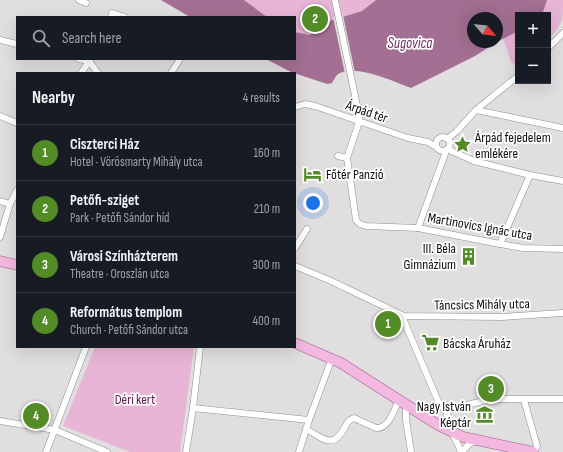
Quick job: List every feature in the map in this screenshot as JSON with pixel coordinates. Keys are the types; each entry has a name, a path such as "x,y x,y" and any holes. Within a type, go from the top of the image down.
{"main road":[{"path":"0,261 16,265"},
{"path":"296,343 332,358 452,433 533,452"}],"street":[{"path":"79,0 86,3"},
{"path":"335,0 359,116 359,122 347,158 338,156"},
{"path":"111,16 112,13 122,16"},
{"path":"551,45 563,33"},
{"path":"0,40 16,44"},
{"path":"82,72 90,60 97,72"},
{"path":"172,72 179,60"},
{"path":"515,78 441,141 440,150 446,150 474,160 530,175 563,181"},
{"name":"Árpád tér","path":"296,106 305,104 315,106 408,138 428,142 441,141"},
{"path":"476,110 563,128"},
{"path":"0,116 16,123"},
{"path":"418,228 446,150 450,144 441,141"},
{"name":"Martinovics Ignác utca","path":"347,158 356,220 360,224 366,226 418,228 523,248 563,249"},
{"path":"500,244 530,175"},
{"path":"0,236 10,204 16,192"},
{"path":"0,201 10,204"},
{"path":"296,246 306,229"},
{"path":"296,266 346,288 402,316 438,400 447,411 447,417 452,433 462,452 469,444 477,440"},
{"name":"Táncsics Mihály utca","path":"402,316 465,318 563,313"},
{"path":"46,452 86,348"},
{"path":"186,452 200,348"},
{"path":"299,452 332,358"},
{"path":"447,411 492,399 563,399"},
{"path":"422,414 435,410 438,406 438,400"},
{"path":"524,400 537,446 533,452"},
{"path":"306,429 330,441 340,437 348,421 354,418 376,428 380,428 386,424 402,402"},
{"path":"402,402 411,452"},
{"path":"193,408 309,420"},
{"path":"0,421 55,430 107,452"}],"green space":[{"path":"244,0 376,0 362,11 326,22 320,30 309,35 296,32 296,16 266,16"},
{"path":"547,0 563,0 561,22 557,30 551,37 551,12 543,12"},
{"path":"515,32 515,64 511,62 503,38"},
{"name":"Déri kert","path":"95,348 194,348 180,452 130,452 63,426"}],"water":[{"path":"161,0 244,0 266,16 188,16"},
{"name":"Sugovica","path":"376,0 547,0 543,12 515,12 515,33 503,39 503,12 467,12 467,48 488,48 475,56 411,88 374,74 353,71 344,72 337,75 332,83 328,84 296,74 296,72 291,72 268,60 296,60 296,32 309,35 320,30 326,22 362,11"}],"pier":[{"path":"343,15 355,73 345,74 333,17"}],"place":[{"name":"Petőfi-sziget","path":"315,19"},
{"name":"Árpád fejedelem emlékére","path":"462,145"},
{"name":"Főtér Panzió","path":"313,174"},
{"name":"III. Béla Gimnázium","path":"469,256"},
{"name":"Ciszterci Ház","path":"388,324"},
{"name":"Bácska Áruház","path":"430,343"},
{"name":"Városi Színházterem","path":"491,389"},
{"name":"Nagy István Képtár","path":"484,414"},
{"name":"Református templom","path":"36,416"}]}
